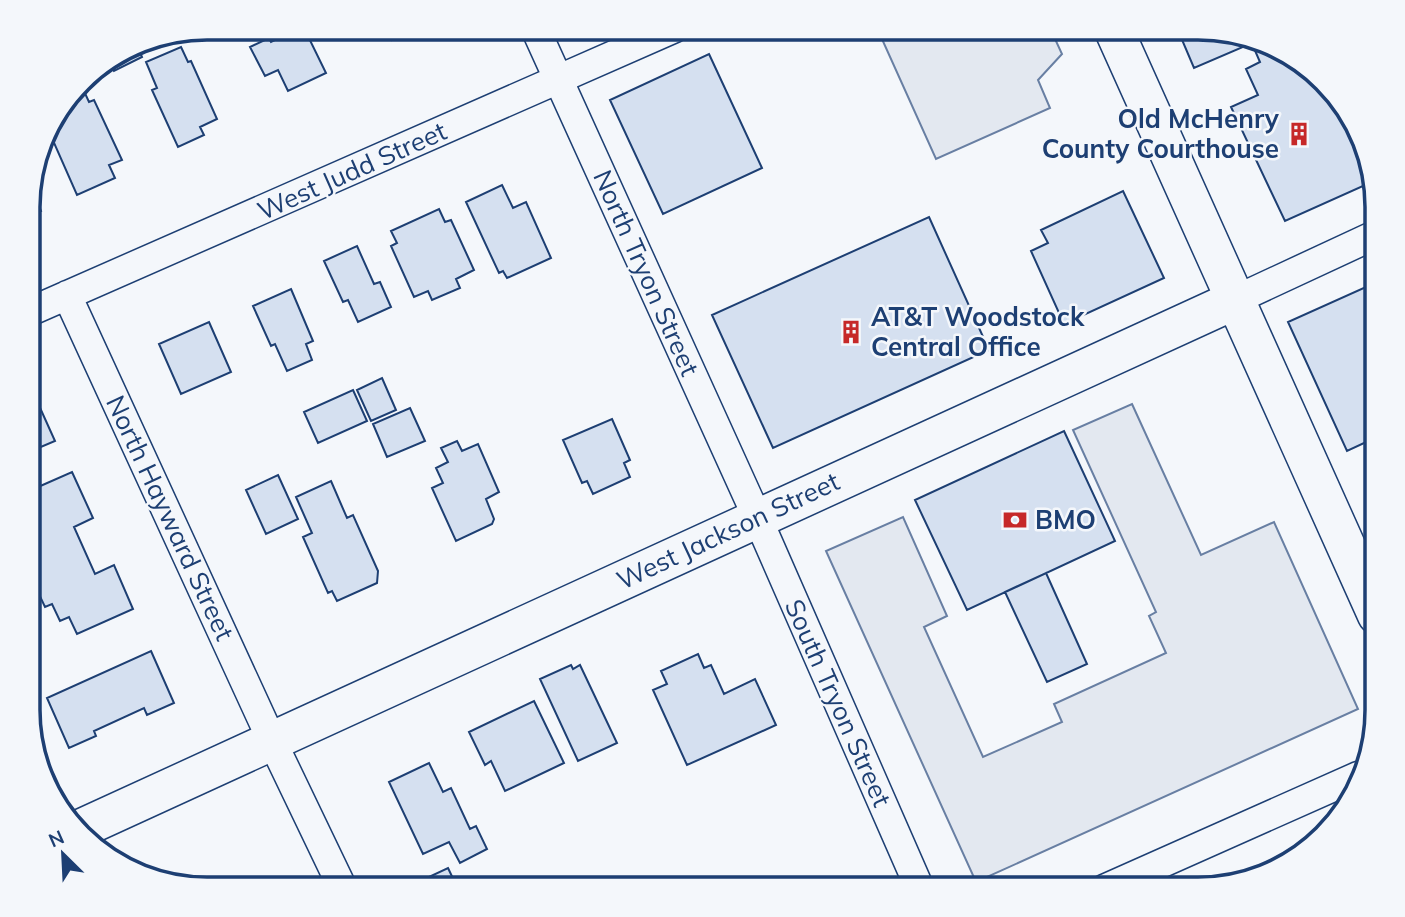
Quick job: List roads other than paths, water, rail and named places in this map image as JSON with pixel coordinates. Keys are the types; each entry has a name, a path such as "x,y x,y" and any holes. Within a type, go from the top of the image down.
{"street":[{"name":"North Tryon Street","path":"540,40 757,517"},
{"name":"West Judd Street","path":"40,307 649,40"},
{"path":"1118,40 1364,586"},
{"name":"West Jackson Street","path":"98,821 1364,240"},
{"name":"North Hayward Street","path":"67,295 337,877"},
{"name":"South Tryon Street","path":"757,517 914,876"},
{"path":"1133,876 1348,780"}],"place":[{"name":"Old McHenry County Courthouse","path":"1299,134"},
{"name":"AT&T Woodstock Central Office","path":"851,332"},
{"name":"BMO","path":"1015,520"}]}
